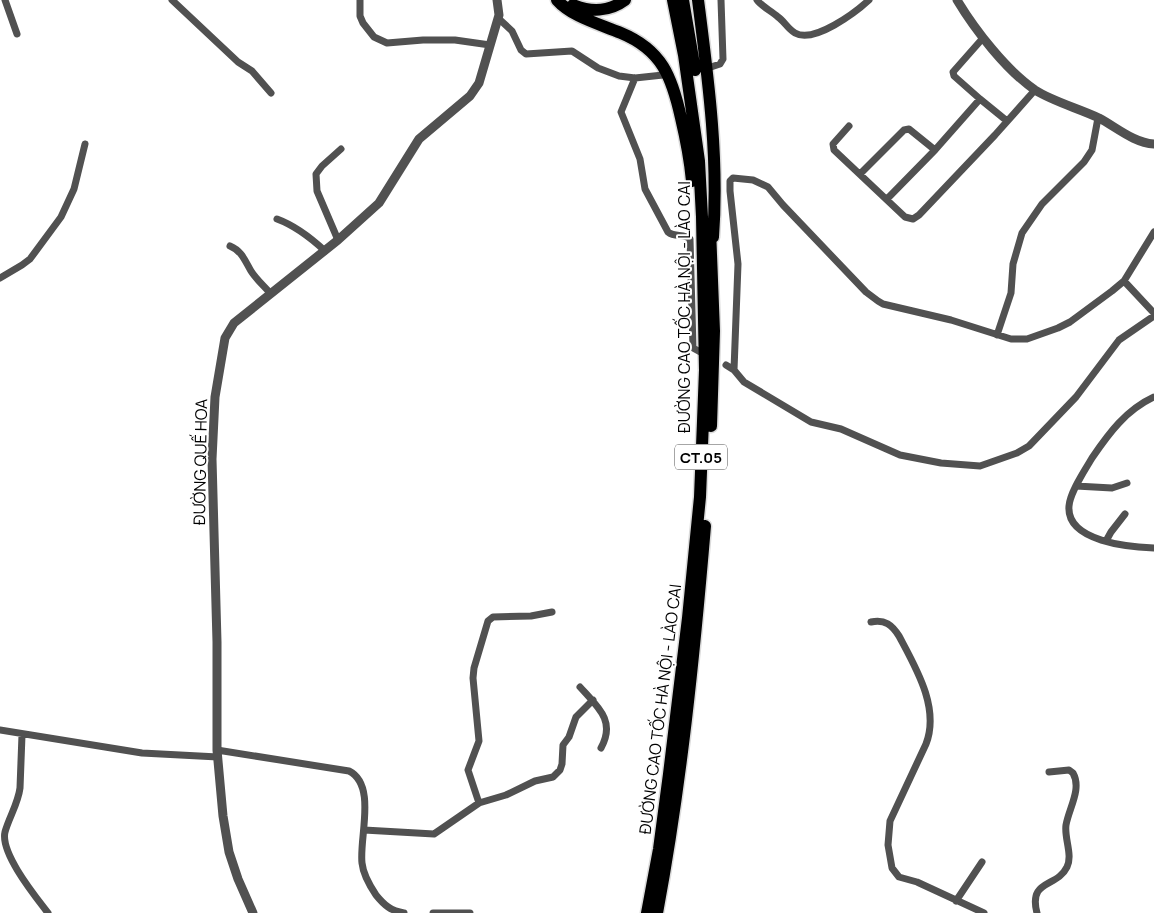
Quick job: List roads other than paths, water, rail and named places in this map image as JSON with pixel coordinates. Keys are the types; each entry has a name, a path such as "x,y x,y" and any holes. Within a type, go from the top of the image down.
{"highway":[{"path":"557,0 572,12 636,40 655,55 668,73 678,100 690,166 696,260 704,315"},
{"path":"565,0 574,6 599,10 610,8 625,0"},
{"name":"ĐƯỜNG CAO TỐC HÀ NỘI - LÀO CAI","path":"647,913 659,848 688,618 698,516 705,370 699,161 684,55 673,0"},
{"name":"ĐƯỜNG CAO TỐC HÀ NỘI - LÀO CAI","path":"657,913 680,767 697,620 708,497 714,340 707,159 683,0"},
{"path":"698,0 708,86 715,180 712,252"}],"street":[{"path":"5,0 17,34"},
{"path":"172,0 238,62 252,71 271,93"},
{"path":"360,0 360,16 363,23 374,37 387,43 455,40 490,45"},
{"name":"ĐƯỜNG QUẾ HOA","path":"253,913 238,879 229,852 223,816 217,753 217,642 212,459 215,397 225,338 234,323 325,251 379,203 418,139 470,96 479,83 498,18 499,7 497,0"},
{"path":"711,67 720,64 723,59 721,0"},
{"path":"758,0 793,32 802,35 819,32 839,23 869,0"},
{"path":"957,0 983,38 1008,66 1035,90 1098,118 1140,141 1154,144"},
{"path":"498,18 512,31 521,50 526,54 572,51 591,64 609,72 635,78 663,74"},
{"path":"983,38 953,72 954,76 1008,121"},
{"path":"635,78 621,112 640,159 645,189 668,232 675,236 685,236 690,239 693,348 704,354"},
{"path":"849,126 832,147 837,155 905,217 913,219 966,167 1035,90"},
{"path":"887,199 935,150 980,99"},
{"path":"997,335 1011,293 1013,264 1022,233 1042,204 1084,162 1092,150 1095,144 1098,118"},
{"path":"860,174 904,130 909,129 935,150"},
{"path":"0,278 27,262 57,223 74,189 85,144"},
{"path":"338,240 317,191 316,174 341,149"},
{"path":"734,370 738,264 729,184 736,177 758,181 768,187 782,205 878,301 951,320 1011,339 1022,340 1058,328 1092,307 1124,280 1154,232"},
{"path":"276,219 292,225 309,236 325,251"},
{"path":"230,246 245,259 252,272 270,293"},
{"path":"726,366 734,370 744,382 811,422 841,429 900,456 980,466 1017,453 1029,446 1076,397 1119,340 1154,314 1124,280"},
{"path":"1154,397 1132,411 1111,431 1087,466 1076,486 1069,506 1070,516 1078,528 1088,535 1122,546 1154,548"},
{"path":"1076,486 1112,488 1127,483"},
{"path":"1106,541 1125,514"},
{"path":"479,802 468,770 479,741 473,678 474,668 488,621 493,617 531,616 552,612"},
{"path":"871,622 885,622 895,629 926,693 931,720 930,735 890,821 888,846 892,868 900,877 917,882 984,913"},
{"path":"580,687 593,700 607,726 606,739 600,748"},
{"path":"364,830 434,834 479,802 506,795 535,782 550,778 557,774 562,764 563,745 570,737 576,717 593,700"},
{"path":"0,730 142,753 217,753 349,771 360,780 364,796 362,863 374,891 382,902 390,909 404,913"},
{"path":"22,735 20,788 5,833 5,846 22,879 48,913"},
{"path":"1037,913 1034,902 1036,893 1061,874 1068,864 1065,829 1076,783 1073,772 1069,770 1049,772"},
{"path":"956,901 982,862"},
{"path":"433,913 470,913"}]}
